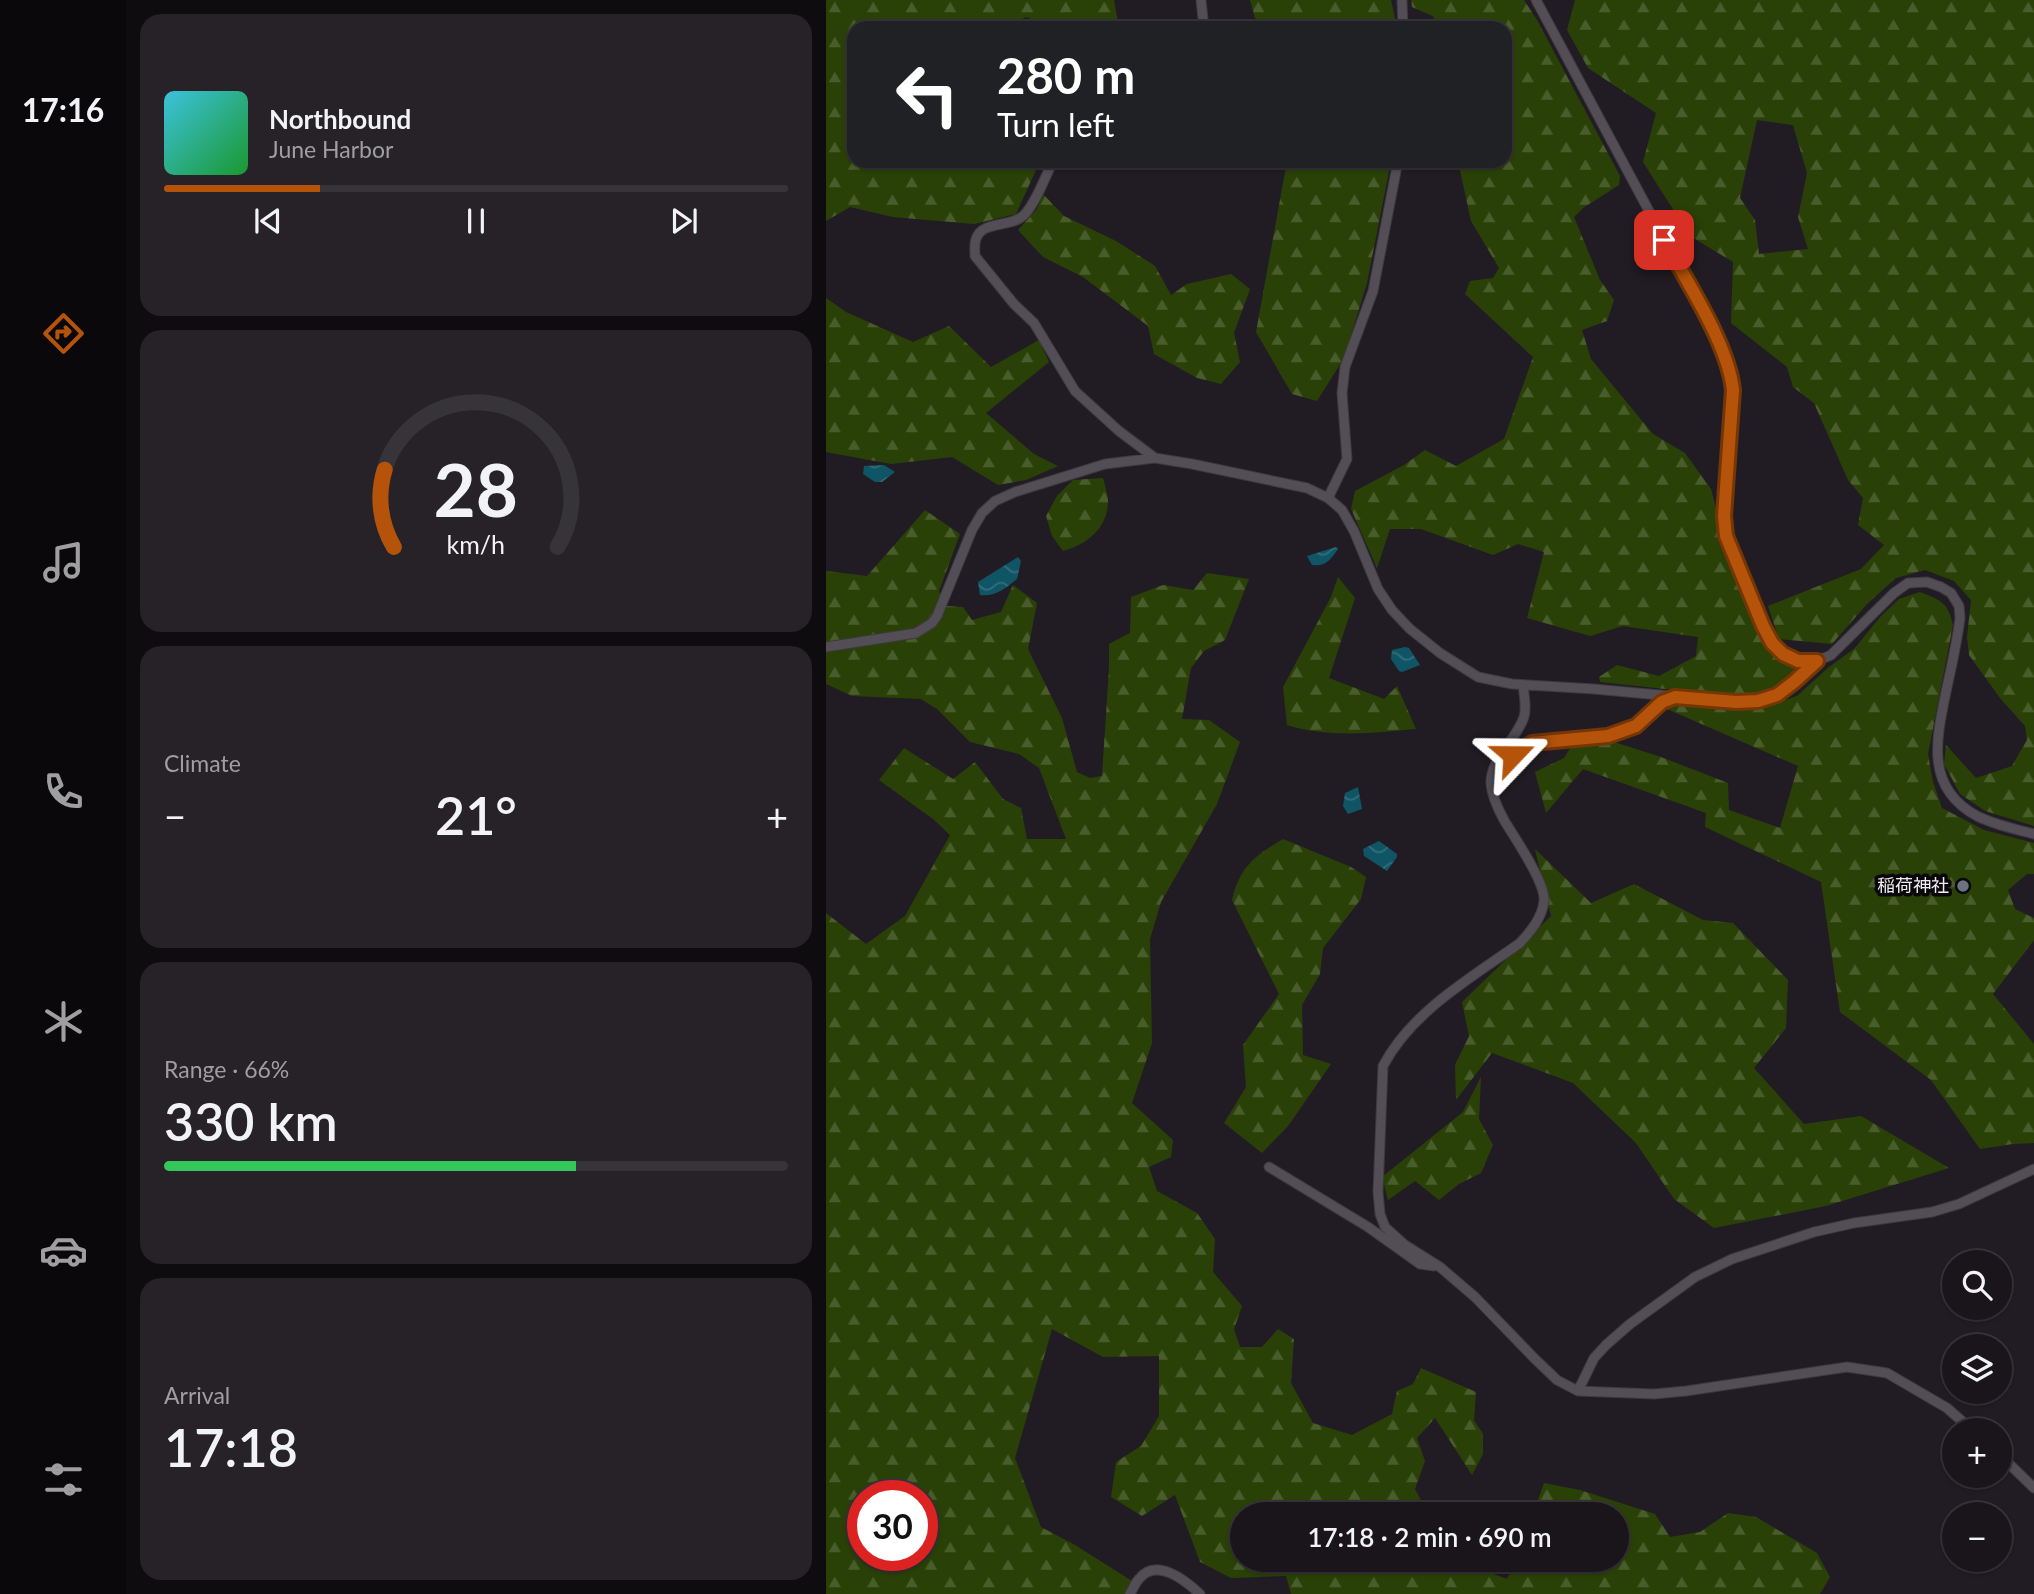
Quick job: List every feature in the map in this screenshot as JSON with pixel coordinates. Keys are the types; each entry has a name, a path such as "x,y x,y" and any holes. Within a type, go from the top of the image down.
{"street":[{"path":"1201,0 1204,21"},
{"path":"1402,0 1403,21"},
{"path":"1536,0 1717,338 1731,373 1733,390 1724,491 1726,536 1763,626 1772,643 1783,654 1798,661 1817,661"},
{"path":"1049,168 1025,215 1014,223 980,231 975,240 975,256 1014,304 1034,323 1075,391 1119,431 1155,458"},
{"path":"1328,498 1347,459 1342,393 1345,366 1373,291 1397,168"},
{"path":"826,647 916,633 932,623 972,530 982,513 995,501 1015,492 1105,464 1155,458 1307,488 1328,498 1342,510 1354,531 1378,589 1392,610 1410,629 1440,653 1478,677 1523,685 1736,702 1758,701 1777,695 1817,661 1832,655 1894,593 1909,583 1927,582 1941,587 1951,593 1959,606 1960,618 1938,732 1936,757 1939,772 1947,789 1960,804 1976,815 1993,823 2034,834"},
{"path":"1523,685 1524,716 1493,767 1491,783 1500,813 1539,881 1545,898 1541,913 1520,943 1429,1009 1391,1050 1383,1066 1378,1192 1380,1214 1385,1227 1405,1245 1440,1267 1475,1297 1558,1380 1577,1391 1654,1394 1847,1367 1887,1373 1948,1408 1959,1418"},
{"path":"1493,767 1532,743 1608,736 1636,726 1662,702 1675,697"},
{"path":"1269,1167 1368,1227 1420,1264 1440,1267"},
{"path":"1577,1391 1594,1358 1622,1331 1659,1301 1695,1277 1732,1259 1814,1232 1854,1223 1932,1212 1959,1204 2034,1169"},
{"path":"2012,1467 2034,1488"},
{"path":"1130,1594 1139,1578 1154,1569 1174,1574 1199,1594"}],"green space":[{"path":"826,0 1114,0 1118,21 1036,21 1026,17 1019,21 847,21 847,168 1037,168 1016,214 974,224 893,217 850,207 826,221"},
{"path":"1250,0 1391,0 1396,21 1260,21 1255,18"},
{"path":"1411,0 1524,0 1537,20 1620,176 1619,185 1583,208 1574,217 1600,280 1614,300 1607,321 1582,330 1591,359 1653,434 1685,453 1711,489 1716,508 1718,541 1761,640 1777,657 1795,670 1787,681 1765,692 1730,696 1600,682 1599,677 1617,665 1659,676 1696,656 1698,637 1623,626 1590,636 1527,618 1544,552 1518,544 1493,555 1421,529 1390,529 1377,568 1351,509 1355,491 1404,465 1425,450 1456,466 1504,439 1533,357 1465,294 1470,281 1493,278 1499,268 1471,221 1460,168 1512,168 1512,21 1435,21 1433,16 1412,7"},
{"path":"1575,0 2034,0 2034,826 1985,811 1960,794 1944,764 1946,745 1976,778 2012,766 2027,740 2025,726 2000,698 1969,655 1967,637 1971,600 1954,581 1925,570 1896,578 1867,604 1832,644 1779,639 1768,606 1861,569 1884,545 1858,525 1863,498 1848,480 1814,403 1793,387 1787,367 1731,323 1733,262 1690,236 1643,162 1656,113 1588,68 1567,30","holes":["1757,120 1793,125 1807,173 1798,217 1808,249 1759,254 1755,220 1740,198"]},
{"path":"1286,168 1390,168 1367,283 1344,358 1317,401 1292,394 1256,332"},
{"path":"1043,194 1064,216 1116,241 1155,266 1171,295 1187,284 1231,274 1250,289 1234,333 1240,362 1221,384 1197,378 1154,354 1148,326 1083,277 1043,257 1018,230 1037,209"},
{"path":"826,298 846,312 913,342 949,326 991,367 1039,340 1049,362 986,413 1034,454 1058,466 1026,480 998,485 952,457 891,464 826,452"},
{"path":"1103,478 1108,500 1100,527 1081,544 1063,551 1052,536 1046,516 1057,496 1073,480"},
{"path":"925,510 960,534 939,591 946,606 963,607 972,620 1001,612 1013,585 1037,603 1028,649 1062,718 1077,772 1090,778 1102,776 1109,644 1130,633 1131,597 1163,585 1193,590 1207,573 1249,579 1225,640 1204,651 1191,668 1182,719 1209,720 1240,742 1217,804 1161,902 1150,939 1152,1043 1132,1103 1173,1140 1171,1157 1149,1167 1157,1191 1197,1213 1215,1239 1213,1272 1242,1306 1234,1329 1240,1347 1262,1347 1278,1329 1294,1339 1291,1383 1313,1423 1352,1435 1392,1414 1397,1391 1413,1384 1421,1368 1476,1392 1474,1420 1483,1434 1483,1454 1472,1475 1435,1418 1417,1438 1425,1461 1415,1489 1422,1502 1230,1502 1230,1572 1488,1572 1507,1579 1510,1572 1629,1572 1629,1506 1655,1514 1670,1537 1700,1532 1728,1513 1756,1517 1817,1553 1830,1577 1820,1594 1291,1594 1286,1576 1231,1578 1200,1562 1175,1495 1142,1516 1111,1497 1116,1462 1141,1446 1159,1416 1159,1356 1103,1357 1052,1329 1015,1458 1041,1527 1132,1581 1129,1594 826,1594 826,913 866,944 905,916 950,835 933,819 879,780 904,748 953,779 975,762 1003,799 1021,808 1027,839 1066,839 1039,768 1019,754 970,742 937,709 921,699 852,696 826,684 826,571 867,576"},
{"path":"1338,577 1355,598 1329,678 1384,699 1397,686 1416,729 1335,733 1287,725 1283,687 1331,597"},
{"path":"1920,592 1933,597 1946,607 1953,625 1928,754 1933,782 1942,808 1984,830 2034,843 2034,874 2027,874 2008,890 2015,909 2034,918 2034,940 1993,994 2034,1044 2034,1143 1980,1149 1931,1080 1840,1012 1821,882 1705,827 1706,813 1583,769 1546,813 1535,772 1564,758 1572,745 1614,742 1728,783 1729,810 1780,828 1798,766 1667,709 1684,701 1756,710 1797,696 1854,649 1899,599"},
{"path":"1283,839 1351,867 1366,877 1361,899 1323,948 1320,974 1302,1005 1303,1055 1331,1064 1288,1126 1262,1153 1224,1123 1246,1087 1243,1045 1279,994 1232,900 1244,870 1264,851"},
{"path":"1535,849 1591,903 1634,884 1703,920 1733,923 1788,980 1786,1028 1754,1068 1804,1124 1861,1116 1949,1168 1826,1206 1714,1228 1674,1199 1636,1143 1573,1083 1492,1053 1456,1100 1455,1065 1469,1036 1462,1002 1551,916"},
{"path":"1481,1077 1479,1119 1493,1145 1481,1173 1459,1184 1439,1200 1415,1181 1388,1200 1382,1177 1463,1112"},
{"path":"1544,1483 1580,1490 1618,1502 1537,1502"}],"water":[{"path":"884,465 895,472 882,482 875,482 863,474 864,466"},
{"path":"1336,547 1338,549 1328,562 1321,565 1312,565 1307,556"},
{"path":"1018,557 1021,561 1017,579 995,593 980,595 978,582"},
{"path":"1409,648 1420,665 1402,672 1391,659 1392,650"},
{"path":"1358,787 1362,809 1348,814 1343,806 1345,793"},
{"path":"1379,841 1397,854 1387,871 1364,856 1363,849"}],"place":[{"name":"稲荷神社","path":"1963,886"}],"route":[{"path":"1513,755 1532,743 1608,736 1636,726 1662,702 1675,697 1758,701 1777,695 1817,661 1798,661 1783,654 1772,643 1726,536 1724,491 1733,390 1731,373 1717,338 1664,240"}]}
